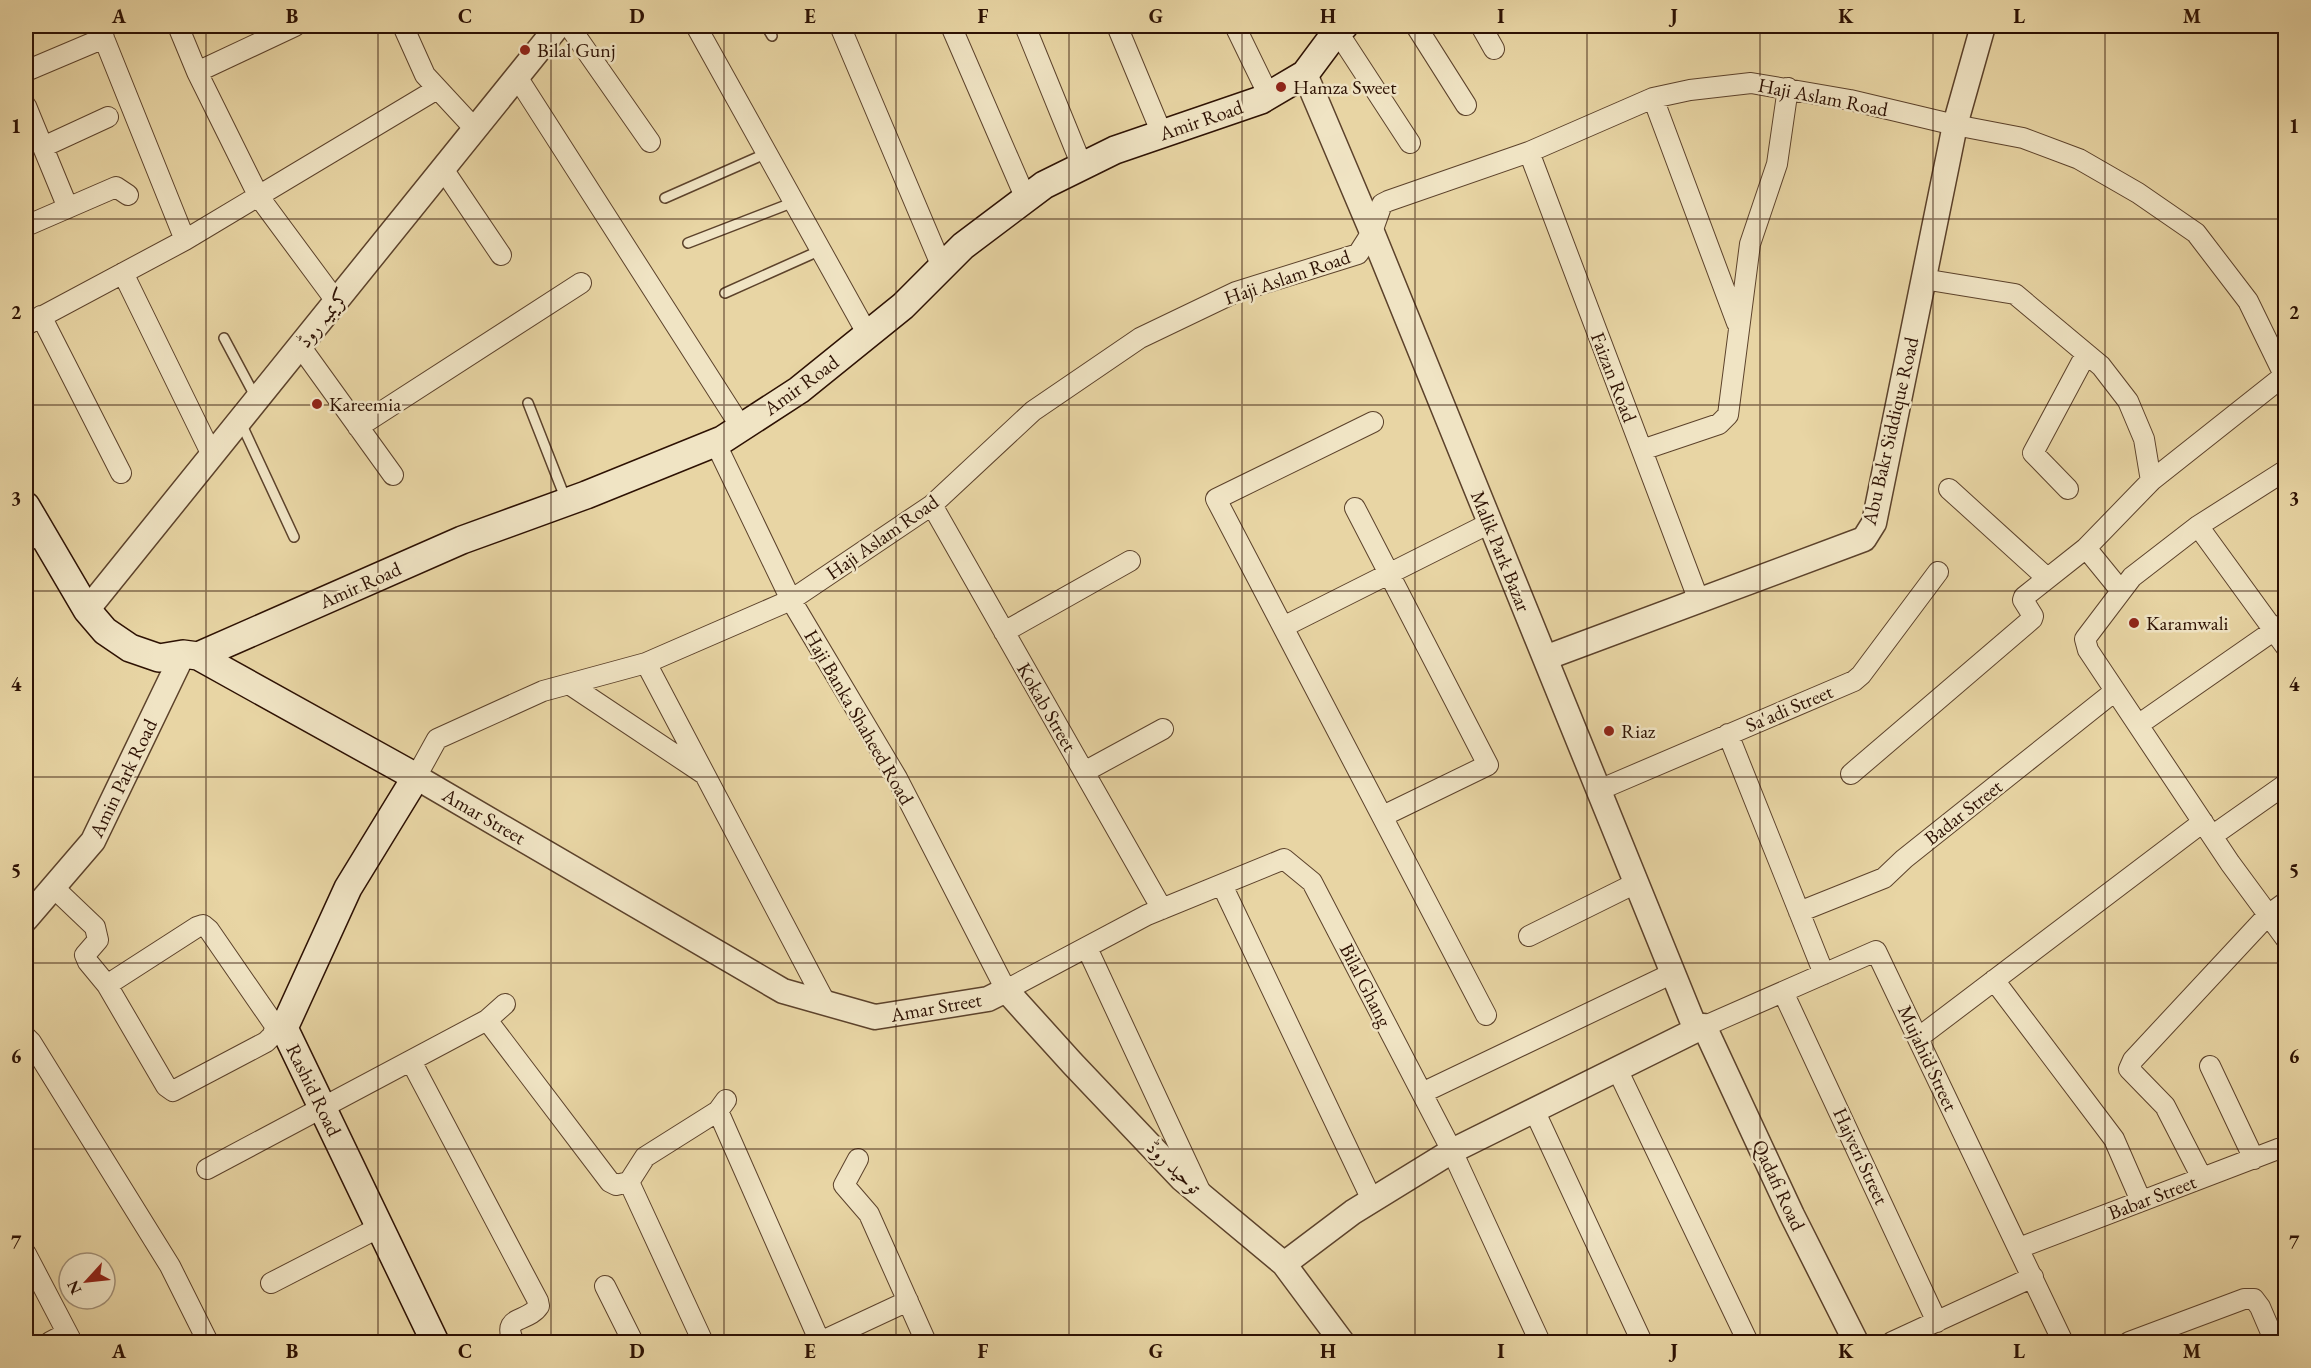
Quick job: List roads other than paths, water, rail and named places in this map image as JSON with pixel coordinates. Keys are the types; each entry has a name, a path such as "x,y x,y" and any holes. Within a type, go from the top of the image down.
{"main road":[{"name":"Amir Road","path":"190,655 462,540 567,502 715,442 799,390 903,306 963,246 1044,186 1114,150 1269,96 1305,74 1341,28"},
{"path":"26,506 33,537 105,631 130,648 159,658 190,655"},
{"name":"Amar Street","path":"190,655 416,777"},
{"name":"Rashid Road","path":"416,777 348,888 280,1027 323,1108 435,1342"}],"street":[{"path":"178,26 197,72 259,197 336,301"},
{"path":"197,72 266,35 295,26"},
{"path":"403,26 425,75 475,129"},
{"name":"کریمیہ روڈ","path":"87,610 558,26"},
{"path":"569,26 650,142"},
{"path":"696,26 868,335"},
{"path":"840,26 942,267"},
{"path":"951,26 1026,199"},
{"path":"1025,26 1082,166"},
{"path":"1118,26 1162,134"},
{"path":"1235,26 1269,96"},
{"path":"1416,26 1466,105"},
{"path":"1481,26 1494,49"},
{"name":"Abu Bakr Siddique Road","path":"1545,658 1864,539 1874,523 1955,125 1983,26"},
{"path":"1341,28 1410,143"},
{"path":"26,71 101,32 185,240"},
{"name":"Malik Park Bazar","path":"1305,74 1372,232 1636,884 1673,973 1700,1028"},
{"path":"517,77 741,427"},
{"name":"Haji Aslam Road","path":"416,777 437,739 543,691 646,663 792,600 932,505 1033,411 1140,338 1236,292 1358,254 1372,232 1382,204 1529,152 1653,98 1690,90 1751,83 1788,88 2023,138 2079,159 2138,193 2196,233 2248,301 2285,375"},
{"path":"121,473 33,320 185,240 437,88"},
{"path":"1642,450 1724,421 1728,415 1750,244 1777,164 1788,88"},
{"path":"1653,98 1738,326"},
{"path":"26,106 68,208"},
{"path":"43,147 108,117"},
{"name":"Faizan Road","path":"1529,152 1699,601"},
{"path":"443,169 501,255"},
{"path":"26,226 116,187 128,195"},
{"path":"123,273 212,455"},
{"path":"1923,279 2015,294 2101,366 2128,401 2144,439 2151,481"},
{"path":"358,427 581,283"},
{"path":"300,346 393,475"},
{"path":"2068,489 2033,453 2086,354"},
{"path":"1851,774 2032,619 2033,616 2023,600 2024,597 2086,548 2151,481 2285,375"},
{"path":"1373,422 1216,499 1486,1015"},
{"name":"Haji Banka Shaheed Road","path":"715,442 792,600 897,778 1006,990"},
{"path":"2286,470 2198,526 2132,577 2085,639 2088,650 2207,829 2286,939"},
{"path":"1949,489 2047,578"},
{"name":"Kokab Street","path":"932,505 1162,909"},
{"path":"1354,508 1488,765 1383,816"},
{"path":"1283,627 1490,523"},
{"path":"2198,526 2280,626 2286,647"},
{"path":"2086,548 2121,591"},
{"path":"1004,632 1130,561"},
{"name":"Sa'adi Street","path":"1599,790 1854,681 1861,675 1938,572"},
{"path":"2138,725 2280,626"},
{"name":"Amin Park Road","path":"26,919 93,842 190,655"},
{"path":"646,663 826,1004"},
{"path":"569,684 706,775"},
{"name":"Badar Street","path":"1799,912 1884,878 1904,859 2115,691"},
{"path":"1084,772 1163,729"},
{"path":"1728,734 1824,974"},
{"name":"Amar Street","path":"416,777 783,991 875,1017 988,999 1006,990"},
{"path":"1918,1038 1994,980 2207,829 2286,784"},
{"name":"Bilal Ghang","path":"1006,990 1162,909 1284,860 1312,882 1452,1151 1540,1342"},
{"path":"1529,936 1636,884"},
{"path":"1222,885 1372,1200"},
{"path":"53,888 95,927 99,934 98,940 85,955 88,962 107,985 166,1086 172,1091 266,1042 280,1027 203,925 107,985"},
{"path":"2202,1178 2164,1106 2129,1069 2133,1060 2268,915 2286,902"},
{"path":"1087,948 1202,1195"},
{"name":"Mujahid Street","path":"1700,1028 1876,951 2063,1342"},
{"path":"1422,1093 1673,973"},
{"path":"1994,980 2114,1139 2141,1201"},
{"name":"توحید روڈ","path":"1006,990 1174,1171 1284,1264 1342,1342"},
{"name":"Hajveri Street","path":"1783,992 1937,1322"},
{"path":"207,1169 487,1020 505,1004"},
{"path":"487,1020 610,1182 616,1185 629,1182 645,1157 722,1105 820,1342 908,1301"},
{"path":"1284,1264 1372,1200 1452,1151 1700,1028"},
{"name":"Qadafi Road","path":"1700,1028 1856,1342"},
{"path":"26,1037 32,1042 170,1266 208,1342"},
{"path":"411,1061 538,1301 539,1306 536,1311 509,1328 514,1342"},
{"path":"2210,1066 2254,1159"},
{"path":"1617,1069 1748,1342"},
{"path":"1534,1110 1642,1342"},
{"name":"Babar Street","path":"2019,1248 2278,1149 2286,1148"},
{"path":"858,1159 844,1185 869,1214 926,1342"},
{"path":"629,1182 703,1342"},
{"path":"271,1283 380,1227"},
{"path":"26,1254 63,1340"},
{"path":"1892,1342 2032,1277"},
{"path":"604,1286 633,1342"},
{"path":"2130,1342 2151,1339 2244,1299 2254,1299 2260,1307 2275,1342"}],"lane":[{"path":"766,26 772,36"},
{"path":"665,198 767,153"},
{"path":"688,243 794,202"},
{"path":"725,293 821,250"},
{"path":"224,338 257,400"},
{"path":"528,403 567,502"},
{"path":"240,421 294,537"}],"place":[{"name":"Bilal Gunj","path":"525,50"},
{"name":"Hamza Sweet","path":"1281,87"},
{"name":"Kareemia","path":"317,404"},
{"name":"Karamwali","path":"2134,623"},
{"name":"Riaz","path":"1609,731"}]}
